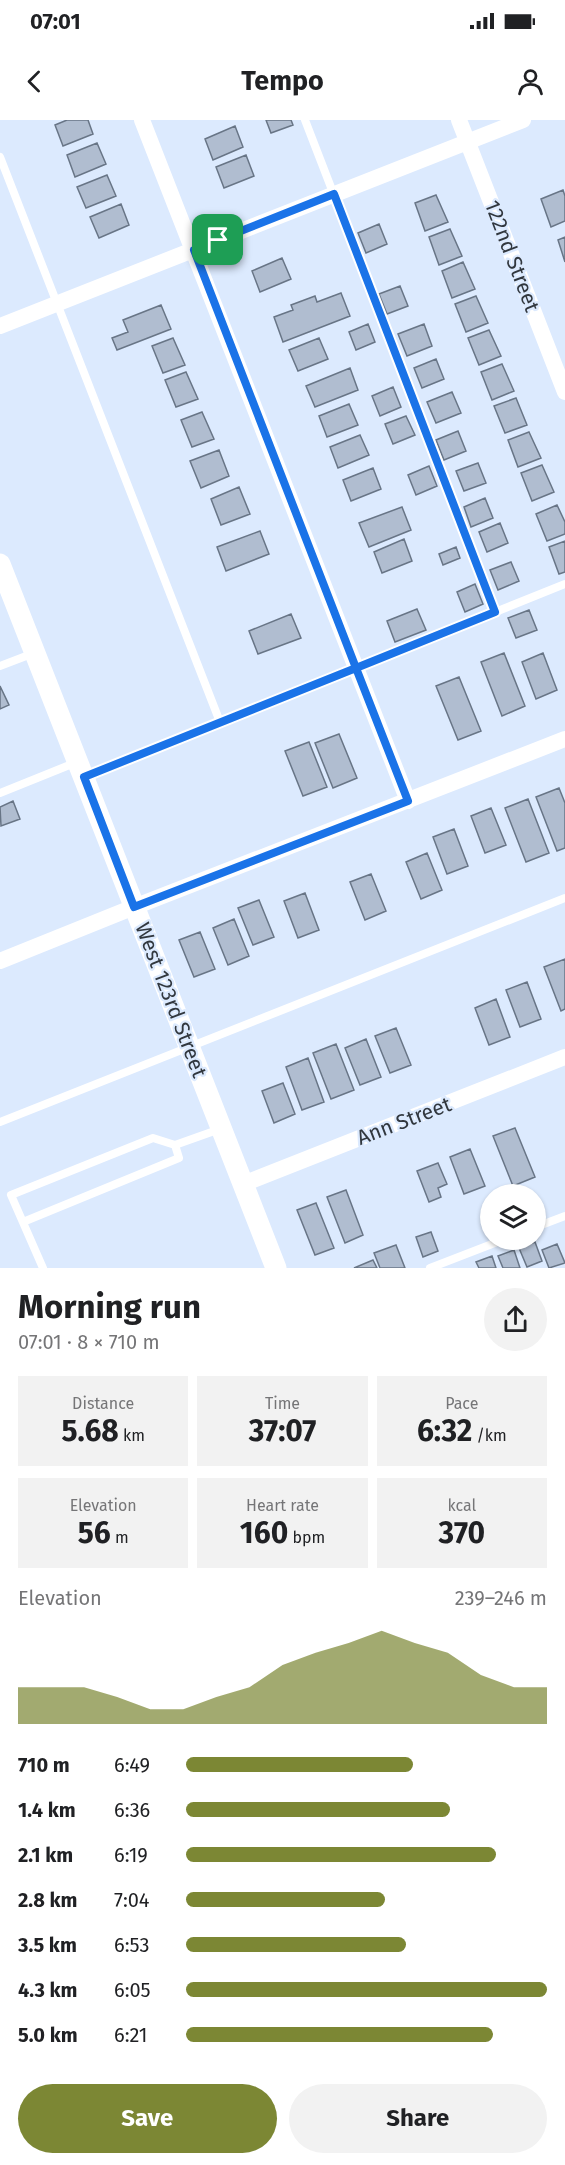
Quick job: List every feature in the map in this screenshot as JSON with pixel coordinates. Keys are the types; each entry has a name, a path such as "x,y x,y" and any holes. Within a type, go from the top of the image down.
{"street":[{"path":"142,120 408,801"},
{"name":"122nd Street","path":"459,120 565,392"},
{"path":"0,326 523,120"},
{"name":"West 123rd Street","path":"0,564 276,1268"},
{"path":"0,962 134,907 565,739"},
{"name":"Ann Street","path":"243,1184 565,1058"}],"lane":[{"path":"305,120 495,612"},
{"path":"0,157 220,722"},
{"path":"0,793 81,769 220,722 565,584"},
{"path":"0,666 35,653"},
{"path":"0,1122 565,898"},
{"path":"43,1268 11,1195 153,1138 175,1145 221,1128"},
{"path":"23,1222 179,1158 175,1145"},
{"path":"546,1223 565,1216"},
{"path":"430,1268 480,1249"}],"building":[{"path":"67,120 88,120 93,134 63,146 55,125"},
{"path":"266,120 291,120 293,125 271,133"},
{"path":"235,126 243,147 213,160 205,139"},
{"path":"97,143 106,164 75,177 67,155"},
{"path":"246,155 254,176 224,188 216,167"},
{"path":"107,175 116,196 86,208 77,187"},
{"path":"563,190 565,221 551,227 541,199"},
{"path":"436,195 448,222 425,231 415,203"},
{"path":"121,204 129,225 99,238 90,217"},
{"path":"379,224 387,244 366,253 358,233"},
{"path":"450,229 462,256 439,265 429,237"},
{"path":"565,237 565,262 558,240"},
{"path":"282,258 291,279 260,292 252,271"},
{"path":"463,262 475,289 452,298 442,271"},
{"path":"400,286 408,306 387,314 379,294"},
{"path":"341,293 350,316 283,342 274,317 293,310 291,305 315,296 317,302"},
{"path":"476,296 488,323 466,332 455,304"},
{"path":"161,305 171,329 117,350 112,338 128,332 123,320"},
{"path":"368,324 375,342 356,350 349,332"},
{"path":"424,324 432,346 407,356 398,334"},
{"path":"489,330 501,356 479,365 468,338"},
{"path":"173,338 185,365 163,373 152,346"},
{"path":"319,338 328,359 298,371 289,350"},
{"path":"436,359 444,379 422,388 414,368"},
{"path":"502,364 514,391 492,400 481,372"},
{"path":"350,368 358,390 315,407 306,386"},
{"path":"186,372 198,399 176,407 165,380"},
{"path":"393,387 401,407 380,416 372,396"},
{"path":"452,392 461,413 436,423 427,402"},
{"path":"516,398 527,425 505,433 494,406"},
{"path":"349,404 358,425 327,437 319,416"},
{"path":"202,412 214,439 192,447 181,420"},
{"path":"406,416 415,435 393,444 385,424"},
{"path":"458,431 466,451 444,460 436,440"},
{"path":"529,432 541,458 518,467 508,440"},
{"path":"360,435 369,455 338,468 330,447"},
{"path":"219,450 229,476 201,488 190,461"},
{"path":"478,463 486,483 464,491 456,471"},
{"path":"542,465 554,492 532,501 521,473"},
{"path":"429,466 437,486 416,495 408,475"},
{"path":"373,468 381,489 351,501 343,480"},
{"path":"239,487 250,514 221,525 211,499"},
{"path":"485,498 493,518 471,527 464,507"},
{"path":"557,505 565,522 565,534 547,541 536,514"},
{"path":"402,507 411,530 369,547 359,523"},
{"path":"500,523 508,543 487,552 479,532"},
{"path":"260,531 269,554 226,571 217,547"},
{"path":"404,539 412,561 382,573 374,552"},
{"path":"565,541 565,572 559,574 549,547"},
{"path":"456,547 460,558 443,565 439,554"},
{"path":"511,562 519,581 498,590 490,570"},
{"path":"475,584 483,604 465,612 457,592"},
{"path":"417,609 426,630 395,642 387,621"},
{"path":"529,610 537,630 516,638 508,618"},
{"path":"291,614 301,638 258,654 249,631"},
{"path":"504,653 525,706 502,716 481,662"},
{"path":"543,653 557,690 536,699 522,662"},
{"path":"459,677 481,731 458,740 436,686"},
{"path":"0,686 9,705 0,709"},
{"path":"339,734 357,778 333,788 315,743"},
{"path":"309,742 327,787 303,796 285,751"},
{"path":"559,788 565,803 565,848 557,851 536,797"},
{"path":"528,799 549,853 526,862 505,808"},
{"path":"13,801 20,819 1,826 0,807"},
{"path":"491,808 506,845 485,853 471,816"},
{"path":"454,829 468,866 447,874 433,837"},
{"path":"427,853 442,890 421,899 406,862"},
{"path":"371,874 386,911 365,920 350,882"},
{"path":"305,893 319,930 298,938 284,901"},
{"path":"259,900 274,937 253,945 238,908"},
{"path":"234,919 249,956 228,965 213,928"},
{"path":"200,932 215,969 194,977 179,940"},
{"path":"565,959 565,1009 561,1011 544,967"},
{"path":"527,982 541,1019 520,1027 506,990"},
{"path":"496,999 510,1037 489,1045 475,1008"},
{"path":"396,1028 411,1065 390,1073 375,1036"},
{"path":"366,1039 381,1077 360,1085 345,1048"},
{"path":"336,1044 354,1090 331,1099 313,1053"},
{"path":"308,1058 324,1102 302,1110 286,1067"},
{"path":"283,1083 295,1114 274,1123 262,1091"},
{"path":"515,1128 535,1177 512,1184 493,1136"},
{"path":"470,1149 484,1184 480,1184 480,1188 464,1194 450,1157"},
{"path":"438,1163 447,1184 438,1188 441,1197 429,1202 417,1171"},
{"path":"346,1190 363,1235 345,1243 327,1197"},
{"path":"316,1203 334,1248 315,1255 297,1210"},
{"path":"431,1232 438,1251 423,1257 416,1237"},
{"path":"557,1244 565,1263 549,1268 542,1250"},
{"path":"396,1245 405,1268 380,1268 374,1253"},
{"path":"514,1250 520,1268 503,1268 498,1256"},
{"path":"520,1250 538,1250 542,1261 527,1267"},
{"path":"492,1256 496,1268 479,1268 476,1262"},
{"path":"373,1260 377,1268 354,1268"}],"route":[{"path":"218,240 194,250 356,668 84,777 134,907 408,801 356,668 495,612 334,194 218,240"}]}
